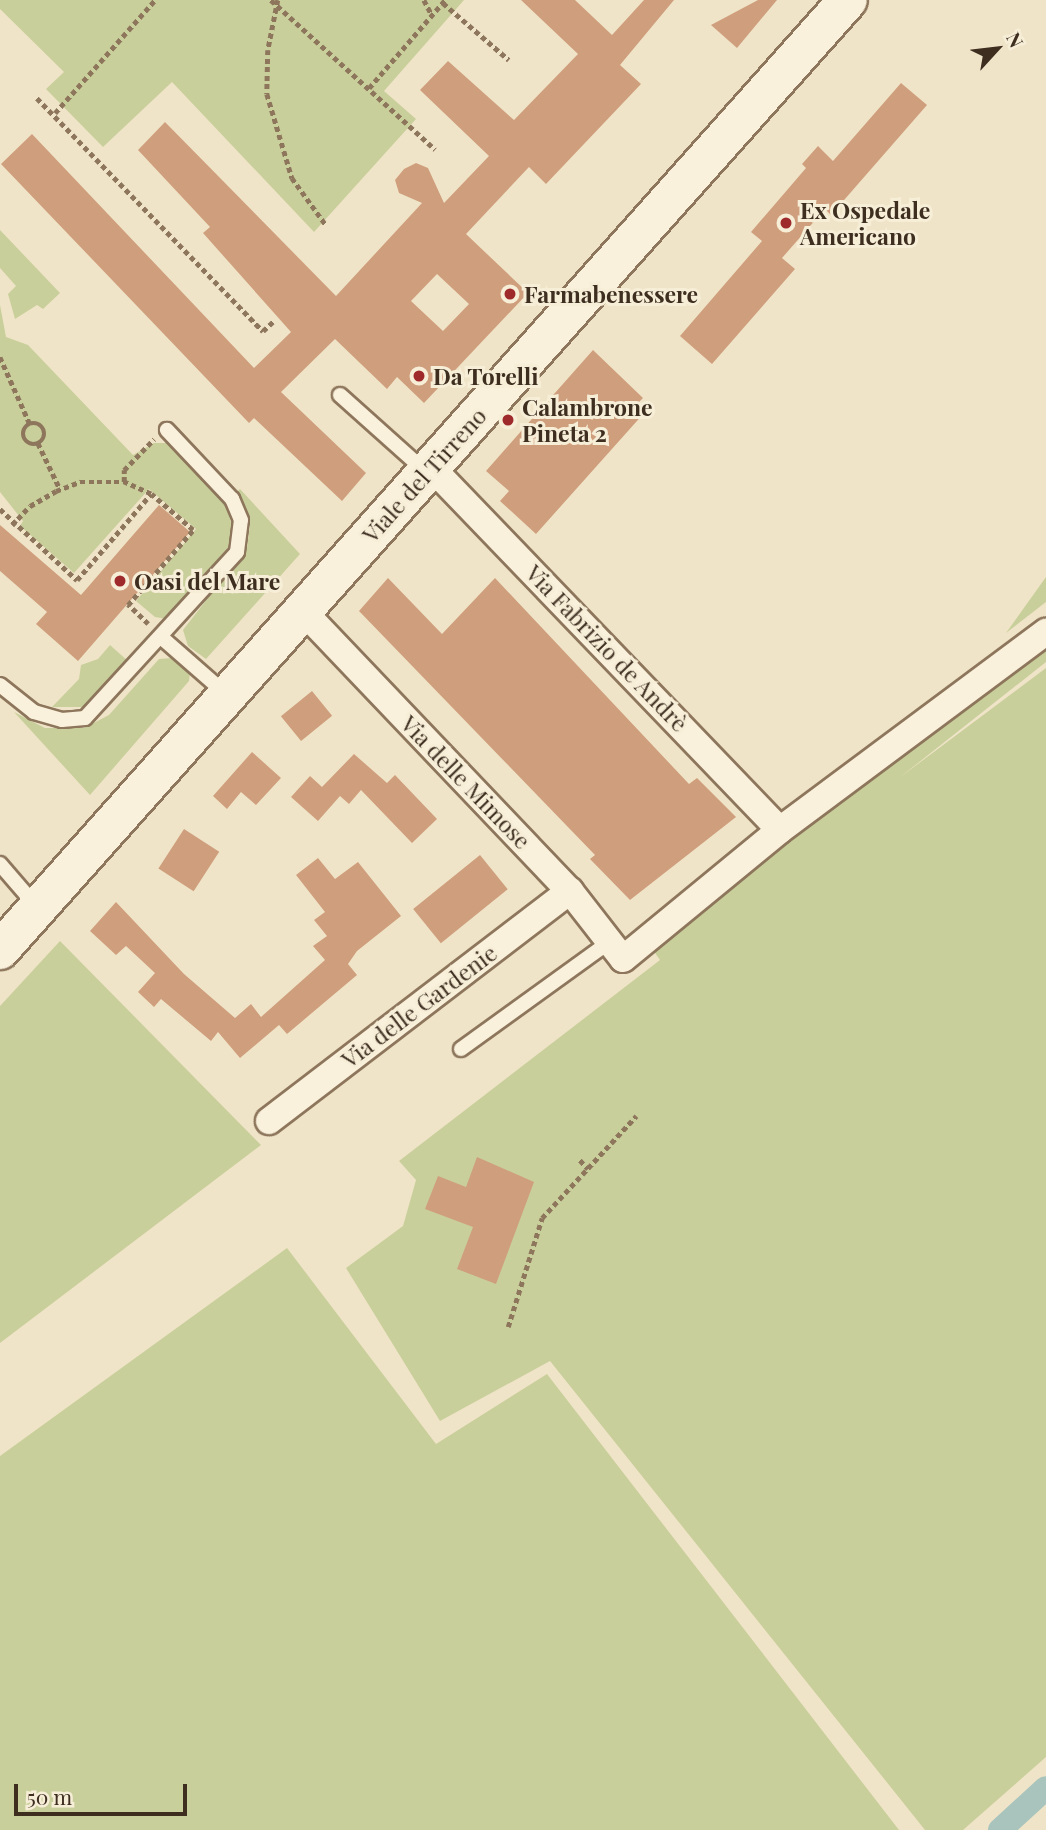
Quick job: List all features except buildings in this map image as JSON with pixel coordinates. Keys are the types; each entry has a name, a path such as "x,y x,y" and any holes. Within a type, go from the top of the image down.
{"main road":[{"name":"Viale del Tirreno","path":"0,950 848,0"}],"street":[{"name":"Via Fabrizio de Andrè","path":"429,470 780,830"},
{"name":"Via delle Mimose","path":"302,610 570,891 617,950"},
{"path":"617,950 1046,632"},
{"name":"Via delle Gardenie","path":"269,1121 570,891"}],"lane":[{"path":"340,395 429,470"},
{"path":"0,685 34,712 62,720 85,718 231,559 242,532 232,499 167,430"},
{"path":"161,637 227,695"},
{"path":"0,864 38,908"},
{"path":"461,1049 617,950"}],"path":[{"path":"55,113 155,0"},
{"path":"271,0 435,149"},
{"path":"424,0 432,15"},
{"path":"369,88 444,1 509,60"},
{"path":"277,3 268,50 267,94 292,178 326,225"},
{"path":"37,98 55,113 263,331 275,320"},
{"path":"0,357 30,424 25,440 38,443"},
{"path":"30,424 44,430 38,443"},
{"path":"124,482 133,456 167,430"},
{"path":"38,443 60,489"},
{"path":"12,525 30,506 60,489 80,482 124,482 151,494 193,530 128,605 161,637"},
{"path":"0,509 12,525 77,580 151,494"},
{"path":"508,1327 537,1227 636,1116"},
{"path":"580,1160 587,1169"}],"green space":[{"path":"0,0 464,0 384,91 416,119 314,232 172,82 103,147 46,89 64,72 0,9"},
{"path":"0,230 60,293 43,309 37,305 15,319 8,294 16,286 0,268"},
{"path":"0,305 6,337 28,345 133,455 154,443 167,443 226,506 232,526 229,546 167,619 155,617 136,601 196,529 149,489 74,573 20,526 23,521 0,492"},
{"path":"240,489 300,554 206,659 188,646 183,630 247,548 250,524 236,493"},
{"path":"1046,577 1046,602 1006,633"},
{"path":"1046,639 1046,662 899,778 1046,668 1046,1757 963,1830 925,1830 550,1361 440,1421 346,1268 403,1226 416,1180 399,1161 660,960 653,950 656,940"},
{"path":"110,645 129,662 87,707 52,707 79,679 81,665 98,659"},
{"path":"172,658 190,672 189,681 90,795 14,712 45,728 84,728 109,715 159,659"},
{"path":"60,941 261,1145 0,1343 0,1006"},
{"path":"287,1248 436,1444 547,1374 899,1830 0,1830 0,1456"}],"waterway":[{"path":"1000,1830 1046,1788"}],"place":[{"name":"Ex Ospedale Americano","path":"786,223"},
{"name":"Farmabenessere","path":"510,294"},
{"name":"Da Torelli","path":"419,376"},
{"name":"Calambrone Pineta 2","path":"508,420"},
{"name":"Oasi del Mare","path":"120,581"}]}
